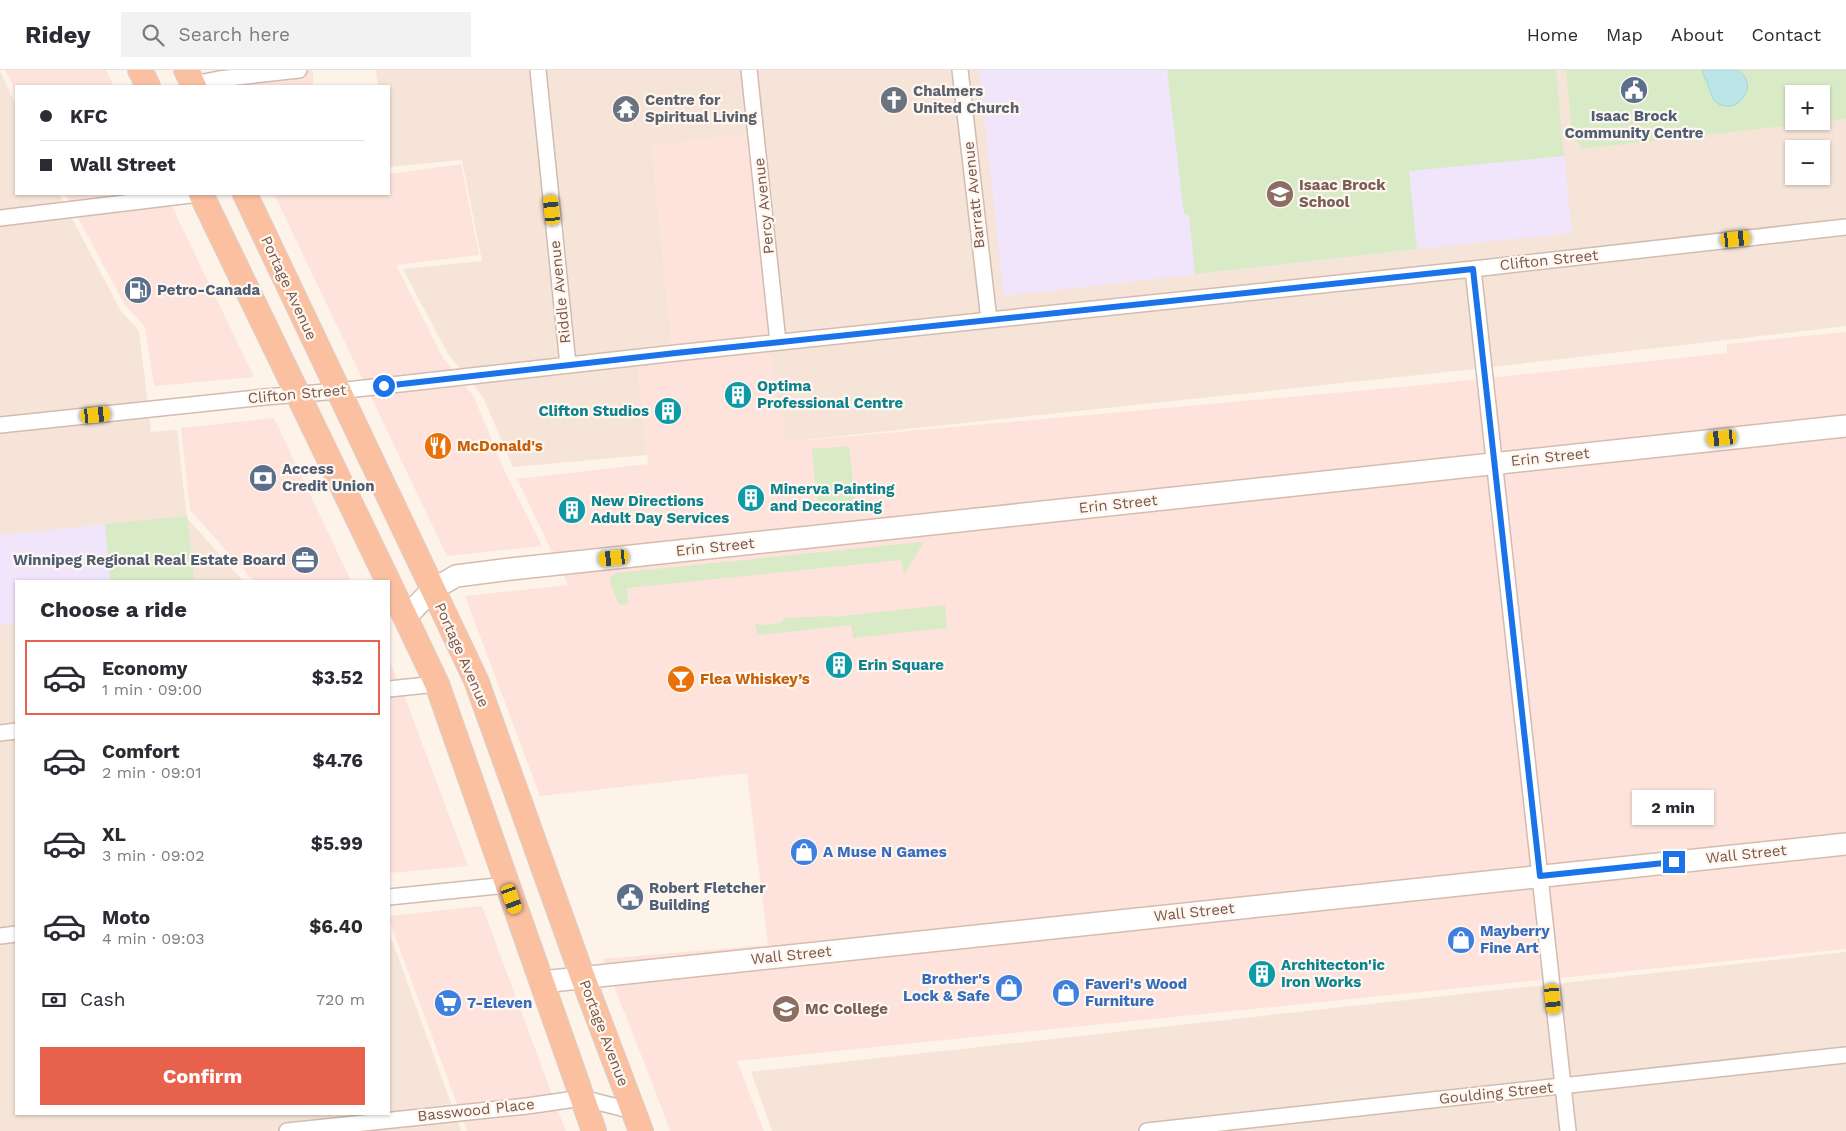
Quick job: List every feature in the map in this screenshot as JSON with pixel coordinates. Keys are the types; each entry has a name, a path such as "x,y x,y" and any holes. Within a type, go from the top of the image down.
{"highway":[{"path":"140,70 148,85"},
{"path":"200,195 387,580"},
{"name":"Portage Avenue","path":"245,195 476,680 583,978 637,1121"},
{"path":"390,586 437,684 594,1131"}],"main road":[{"name":"Erin Street","path":"405,618 432,590 456,576 552,564 1846,426"},
{"name":"Wall Street","path":"542,982 1846,844"}],"street":[{"path":"191,80 219,79 300,70"},
{"name":"Riddle Avenue","path":"538,70 568,365"},
{"name":"Percy Avenue","path":"749,70 778,342"},
{"name":"Barratt Avenue","path":"960,70 989,320"},
{"path":"0,218 192,195"},
{"name":"Clifton Street","path":"0,425 338,391 1846,227"},
{"path":"1473,269 1568,1131"},
{"path":"390,689 437,684"},
{"path":"0,733 15,731"},
{"path":"390,897 507,886"},
{"path":"0,936 15,934"},
{"name":"Goulding Street","path":"1146,1131 1846,1055"},
{"name":"Basswood Place","path":"287,1131 527,1106 582,1098 637,1121"}],"shaded area":[{"path":"5,70 106,70 114,85 15,85 15,90"},
{"path":"215,70 313,70 313,85 222,85"},
{"path":"376,70 1846,70 1846,326 1484,368 785,442 781,410 777,410 747,135 652,146 672,343 636,347 647,455 513,467 483,397 448,354 403,269 482,261 462,160 390,167 390,85 378,85"},
{"name":"Isaac Brock School","path":"979,70 1556,70 1572,233 1004,296"},
{"path":"0,71 15,103 15,195 60,195 121,311 139,331 151,432 177,430 187,518 242,580 15,580 15,1115 390,1115 390,935 461,1131 0,1131"},
{"path":"748,135 777,410 781,410 785,442 1413,386 1727,353 1727,344 1846,332 1846,949 737,1061 764,1131 670,1131 603,959 768,945 747,773 540,796 465,596 568,585 517,479 648,464 636,347 672,342 652,146"},
{"path":"461,164 479,255 396,265 443,358 474,397 505,472 542,546 447,556 274,195 390,195 390,174"},
{"path":"66,195 166,195 254,377 154,386 145,327 125,305"},
{"path":"274,418 351,580 253,580 190,510 181,428"},
{"path":"187,516 194,580 15,580 15,624 0,625 0,535"},
{"path":"390,663 401,687 468,866 390,873"},
{"path":"482,906 566,1131 467,1131 390,923 390,916"},
{"path":"1846,952 1846,1131 772,1131 751,1072"}],"green space":[{"path":"1167,70 1556,70 1564,156 1409,171 1417,249 1195,274 1189,216 1184,214"},
{"path":"1566,70 1846,70 1846,119 1830,121 1830,85 1785,85 1785,126 1581,149 1572,132"},
{"path":"849,446 856,509 818,513 812,449"},
{"path":"187,516 194,580 110,580 105,524"},
{"path":"920,542 923,544 904,574 901,560 627,588 628,604 619,605 610,583 610,578 616,573"},
{"path":"945,605 947,628 853,638 851,625 757,635 755,623 759,625 781,623 785,618 833,617"}],"water":[{"path":"1702,70 1738,70 1743,74 1747,84 1747,90 1742,99 1732,106 1717,103 1713,98"}],"place":[{"name":"Isaac Brock Community Centre","path":"1634,90"},
{"name":"Chalmers United Church","path":"894,100"},
{"name":"Centre for Spiritual Living","path":"626,109"},
{"name":"Isaac Brock School","path":"1280,194"},
{"name":"Petro-Canada","path":"138,290"},
{"name":"Optima Professional Centre","path":"738,395"},
{"name":"Clifton Studios","path":"668,411"},
{"name":"McDonald's","path":"438,446"},
{"name":"Access Credit Union","path":"263,478"},
{"name":"Minerva Painting and Decorating","path":"751,498"},
{"name":"New Directions Adult Day Services","path":"572,510"},
{"name":"Winnipeg Regional Real Estate Board","path":"305,560"},
{"name":"Erin Square","path":"839,665"},
{"name":"Flea Whiskey’s","path":"681,679"},
{"name":"A Muse N Games","path":"804,852"},
{"name":"Robert Fletcher Building","path":"630,897"},
{"name":"Mayberry Fine Art","path":"1461,940"},
{"name":"Architecton'ic Iron Works","path":"1262,974"},
{"name":"Brother's Lock & Safe","path":"1009,988"},
{"name":"Faveri's Wood Furniture","path":"1066,993"},
{"name":"7-Eleven","path":"448,1003"},
{"name":"MC College","path":"786,1009"}],"route":[{"path":"384,386 778,342 1473,269 1540,876 1674,862"}]}
